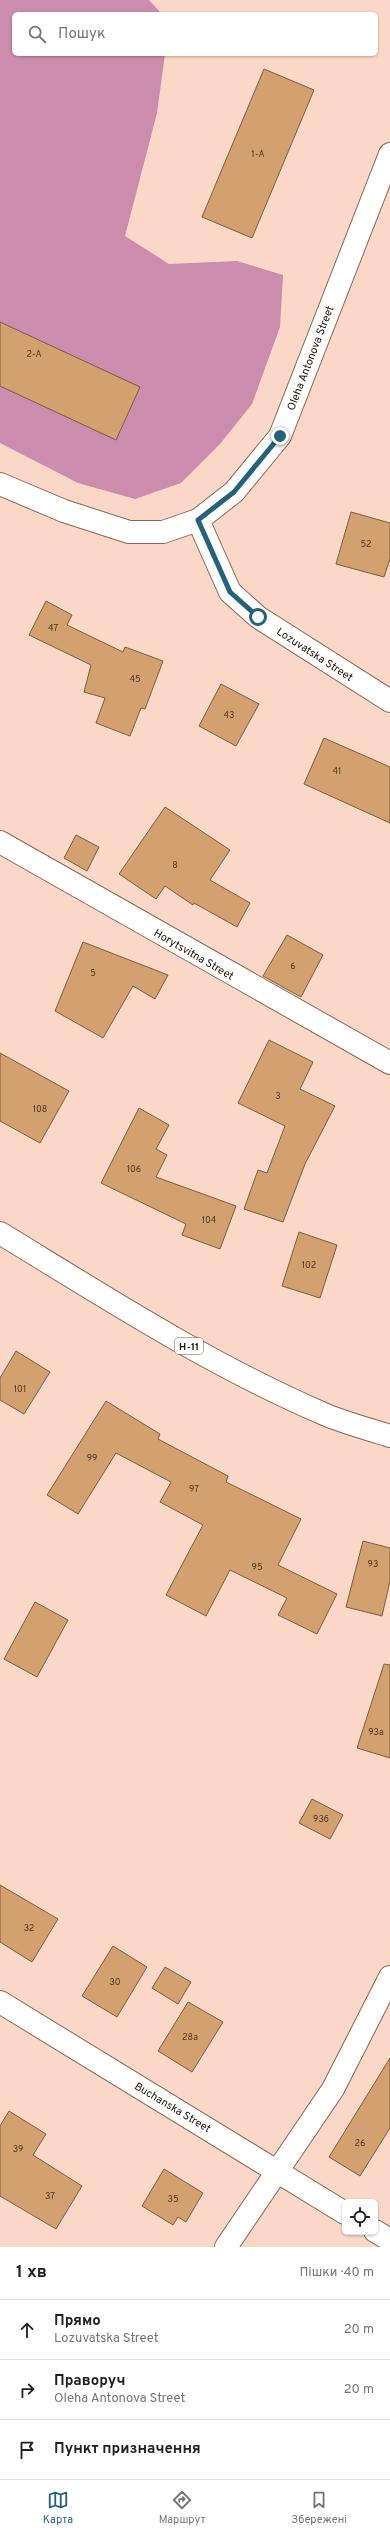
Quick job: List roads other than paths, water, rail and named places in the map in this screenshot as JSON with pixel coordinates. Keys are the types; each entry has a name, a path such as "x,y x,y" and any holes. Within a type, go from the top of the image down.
{"street":[{"name":"Oleha Antonova Street","path":"0,484 64,511 129,532 163,532 198,520 234,492 280,436 390,154"},
{"name":"Lozuvatska Street","path":"198,520 230,592 258,617 390,701"},
{"name":"Horytsvitna Street","path":"0,842 390,1063"},
{"name":"Н-11","path":"0,1233 87,1286 250,1379 325,1414 390,1436"},
{"path":"226,2247 333,2089 390,1977"},
{"name":"Buchanska Street","path":"0,2002 342,2211"},
{"path":"378,2233 390,2240"}]}
